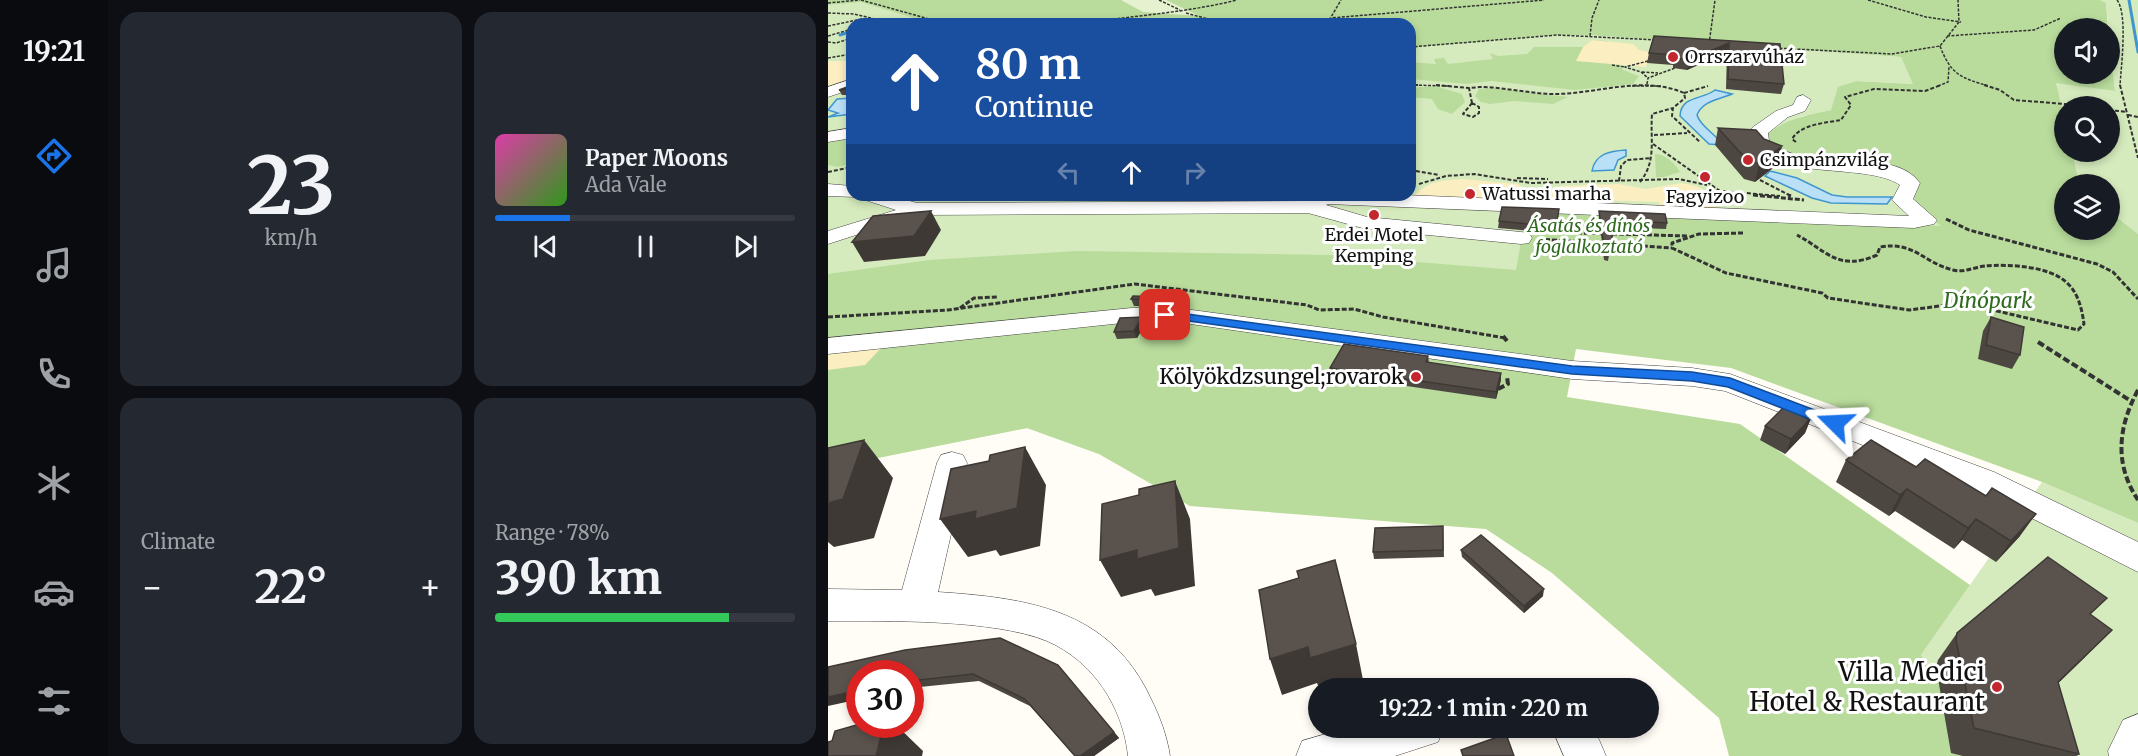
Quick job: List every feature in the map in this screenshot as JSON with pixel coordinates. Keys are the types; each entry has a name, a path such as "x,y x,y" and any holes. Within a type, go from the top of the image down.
{"street":[{"path":"1404,201 1914,222 1927,220 1902,201 1909,190 1910,183 1895,174 1866,167 1787,159 1762,148 1757,140 1759,131 1782,114 1799,108 1803,100"},
{"path":"828,137 846,134"},
{"path":"828,190 846,192"},
{"path":"887,201 917,209 1179,207 1225,210 1309,207 1366,223 1521,237"},
{"path":"1309,207 1319,201"},
{"path":"828,238 917,209"},
{"path":"828,346 1132,315 1169,315 1572,370 1692,377 1730,383 1983,480 2138,558"},
{"path":"916,607 952,463"},
{"path":"828,605 916,607 1017,616 1056,626 1083,641 1108,662 1123,681 1147,737 1149,756"},
{"path":"2130,756 2129,751 2138,735"},
{"path":"1317,756 1385,738"},
{"path":"1577,738 1585,756"}],"path":[{"path":"828,3 861,0 926,18"},
{"path":"1159,0 1182,11 1205,18"},
{"path":"1117,18 1202,9 1237,0"},
{"path":"1331,18 1341,0"},
{"path":"1331,18 1544,0"},
{"path":"1590,36 1592,18 1599,0"},
{"path":"1700,44 1709,45 1715,0"},
{"path":"1868,0 1926,17 1961,22"},
{"path":"1767,48 1892,54 1940,46 1946,36 1957,29 1961,22 1958,0"},
{"path":"2117,0 2120,4 2122,33 2120,92 2128,114 2138,159"},
{"path":"828,13 848,13 865,18"},
{"path":"1946,36 2034,30 2054,21"},
{"path":"828,26 846,22"},
{"path":"828,36 846,31"},
{"path":"1416,46 1507,38 1590,36 1658,40"},
{"path":"828,42 836,43 846,40"},
{"path":"1940,46 1949,67 1957,74 2006,91 2014,100 2034,104 2054,104"},
{"path":"828,58 846,55"},
{"path":"1625,67 1648,61"},
{"path":"1612,65 1661,74"},
{"path":"1800,146 1792,139 1796,132 1814,125 1841,120 1847,114 1851,105 1845,97 1874,88 1925,91 1947,82 1949,67"},
{"path":"1648,78 1674,68"},
{"path":"1641,72 1648,78"},
{"path":"1647,84 1648,78"},
{"path":"1416,85 1469,88 1497,85 1554,94 1647,84 1675,87 1683,93 1685,98 1673,108 1652,114 1650,128 1654,135 1652,158 1649,173 1640,182"},
{"path":"1683,93 1708,86"},
{"path":"1469,88 1472,103 1479,107 1479,113 1473,117 1464,116 1463,114 1472,103"},
{"path":"1673,108 1672,116 1687,133 1700,142"},
{"path":"2120,112 2138,117"},
{"path":"1654,135 1687,133"},
{"path":"1653,144 1719,191"},
{"path":"1619,181 1619,168 1622,162 1627,159 1652,158"},
{"path":"828,172 846,168"},
{"path":"1416,171 1439,175 1510,178 1531,183 1698,181 1719,191 1748,197 1791,196"},
{"path":"1416,186 1439,175"},
{"path":"1760,180 1791,196 1809,201"},
{"path":"1942,217 1969,230 2097,264 2113,272 2138,299"},
{"path":"1577,220 1578,243"},
{"path":"1579,233 1692,236 1742,234 1749,228"},
{"path":"1521,237 1578,243 1672,248 1693,262 1733,277 1822,293 1828,298 1909,310 1964,303 2079,330 2084,324 2074,291 2063,279 2048,274 1988,266 1962,271 1952,270 1915,250 1888,244 1880,247 1877,255 1865,261 1846,262 1824,255 1806,238 1793,233"},
{"path":"1672,248 1672,243 1692,236"},
{"path":"828,317 957,309 1135,284 1307,305 1319,310 1354,309 1383,317 1503,336 1518,354 1517,362"},
{"path":"957,309 974,298 998,297"},
{"path":"2038,342 2131,401"},
{"path":"2138,390 2131,401 2118,444 2130,489 2138,500"}],"green space":[{"path":"828,0 2100,0 2106,3 2107,18 2054,18 2054,84 2056,84 2059,96 2054,96 2054,162 2074,162 2077,174 2054,174 2054,240 2120,240 2120,220 2138,234 2138,523 2042,482 1731,368 1576,349 1567,397 1740,424 1970,585 1921,655 1988,756 1729,756 1719,718 1552,573 1486,529 1190,506 1099,454 1027,428 828,468 828,274 929,260 1077,251 1331,255 1516,270 1527,208 1941,226 1915,206 1913,179 1783,157 1770,147 1767,135 1789,121 1831,110 1838,87 1857,81 1913,84 1901,57 1587,35 1543,36 1416,47 1416,18 914,18 861,2 828,5"},
{"path":"1121,0 1166,0 1199,16 1143,12"},
{"path":"2100,0 2138,0 2138,234 2120,220 2120,174 2062,174 2061,162 2120,162 2120,96 2057,96 2056,84 2115,91 2114,84 2120,84 2120,18 2108,18 2106,3"},
{"name":"Ásatás és dínós foglalkoztató","path":"861,1 916,18 846,18 846,201 1416,201 1416,47 1543,36 1587,35 1901,57 1914,84 1857,81 1831,110 1799,117 1905,172 1942,226 1555,275 1190,506 1099,454 1027,428 828,468 828,5"},
{"path":"1592,40 1607,41 1623,70 1639,76 1633,84 1575,90 1491,81 1467,84 1416,80 1416,62 1436,64 1434,59 1444,58 1448,64 1493,59 1490,53 1498,56 1527,54 1534,47 1583,47"},
{"path":"2063,84 2114,84 2115,91"},
{"path":"1435,86 1462,94 1465,102 1452,114 1438,109 1432,99 1416,98 1416,88"},
{"path":"1492,88 1568,97 1553,104 1514,101 1490,104 1481,102 1475,96 1479,89"},
{"path":"846,137 846,165 837,167 828,165 828,140"},
{"path":"1655,154 1670,160 1680,172 1656,177"},
{"path":"2042,482 2138,523 2138,756 1988,756 1921,655"}],"sand":[{"path":"1592,40 1633,44 1639,50 1650,52 1646,67 1576,61 1583,47"},
{"path":"828,61 846,61 846,84 828,88"},
{"name":"Watussi marha","path":"1463,179 1518,184 1526,191 1527,200 1506,199 1505,203 1416,198 1416,194 1423,188 1435,182"},
{"path":"1681,183 1694,186 1709,194 1718,211 1661,210 1659,202 1597,200 1597,208 1535,201 1541,191 1562,186 1618,184 1646,189"},
{"path":"886,343 865,365 828,370 828,350"}],"water":[{"path":"1715,90 1732,94 1707,104 1699,110 1697,115 1722,145 1709,144 1680,116 1681,109 1688,101"},
{"path":"846,98 846,115 828,117 838,113 828,110 837,99"},
{"path":"1626,150 1626,156 1618,160 1614,170 1592,171 1596,160 1604,154"},
{"path":"1770,171 1797,178 1832,195 1892,197 1887,204 1831,203 1812,198 1765,176"}],"building":[{"path":"1654,36 1780,44 1784,84 1728,79 1729,43 1689,60 1674,58 1674,55 1649,53"},
{"path":"1718,128 1756,130 1764,139 1782,146 1759,164 1748,161"},
{"path":"1502,207 1559,209 1556,227 1499,221"},
{"path":"931,211 914,236 852,242 873,216"},
{"path":"1599,211 1665,214 1667,223 1615,220 1609,254 1605,254"},
{"path":"1133,296 1156,297 1155,299 1131,299"},
{"path":"1143,317 1134,331 1114,332 1120,318"},
{"path":"1991,317 2024,327 2020,355 1986,345"},
{"name":"Kölyökdzsungel;rovarok","path":"1344,344 1428,356 1426,362 1501,373 1496,392 1330,368"},
{"path":"1786,405 1811,418 1791,439 1765,426"},
{"path":"864,440 843,499 828,503 828,448"},
{"path":"1871,440 1916,467 1925,459 1986,496 1992,488 2036,514 2011,541 1976,519 1968,528 1907,489 1900,495 1846,460"},
{"path":"1025,447 1017,508 975,519 976,511 940,519 951,469 989,461 990,455"},
{"path":"1175,481 1179,548 1137,559 1137,550 1100,560 1102,504 1139,495 1139,489"},
{"path":"1443,526 1443,550 1373,552 1375,528"},
{"path":"1481,535 1544,589 1524,606 1461,550"},
{"name":"Villa Medici Hotel & Restaurant","path":"2048,557 2107,598 2090,614 2112,630 2058,682 2079,754 1974,728 1956,640 1957,633"},
{"path":"1335,560 1356,644 1310,658 1308,647 1270,659 1259,590 1299,578 1297,571"},
{"path":"1000,638 1058,665 1114,732 1080,756 1075,756 1025,699 973,674 924,679 924,660 860,660 905,650"},
{"path":"846,663 846,693 828,697 828,667"},
{"path":"846,728 846,738 880,738 876,756 828,756 828,742 832,741 835,731"},
{"path":"1495,738 1507,738 1514,756 1463,756 1461,750"}],"waterway":[{"path":"2129,0 2138,52"},
{"path":"840,35 846,33"}],"place":[{"name":"Orrszarvúház","path":"1673,57"},
{"name":"Csimpánzvilág","path":"1748,160"},
{"name":"Fagyizoo","path":"1705,177"},
{"name":"Watussi marha","path":"1470,194"},
{"name":"Erdei Motel Kemping","path":"1374,215"},
{"name":"Kölyökdzsungel;rovarok","path":"1416,377"},
{"name":"Villa Medici Hotel & Restaurant","path":"1997,687"}],"route":[{"path":"1165,315 1572,370 1692,377 1730,383 1835,423"}],"park label":[{"name":"Dínópark","path":"1988,301"}]}
